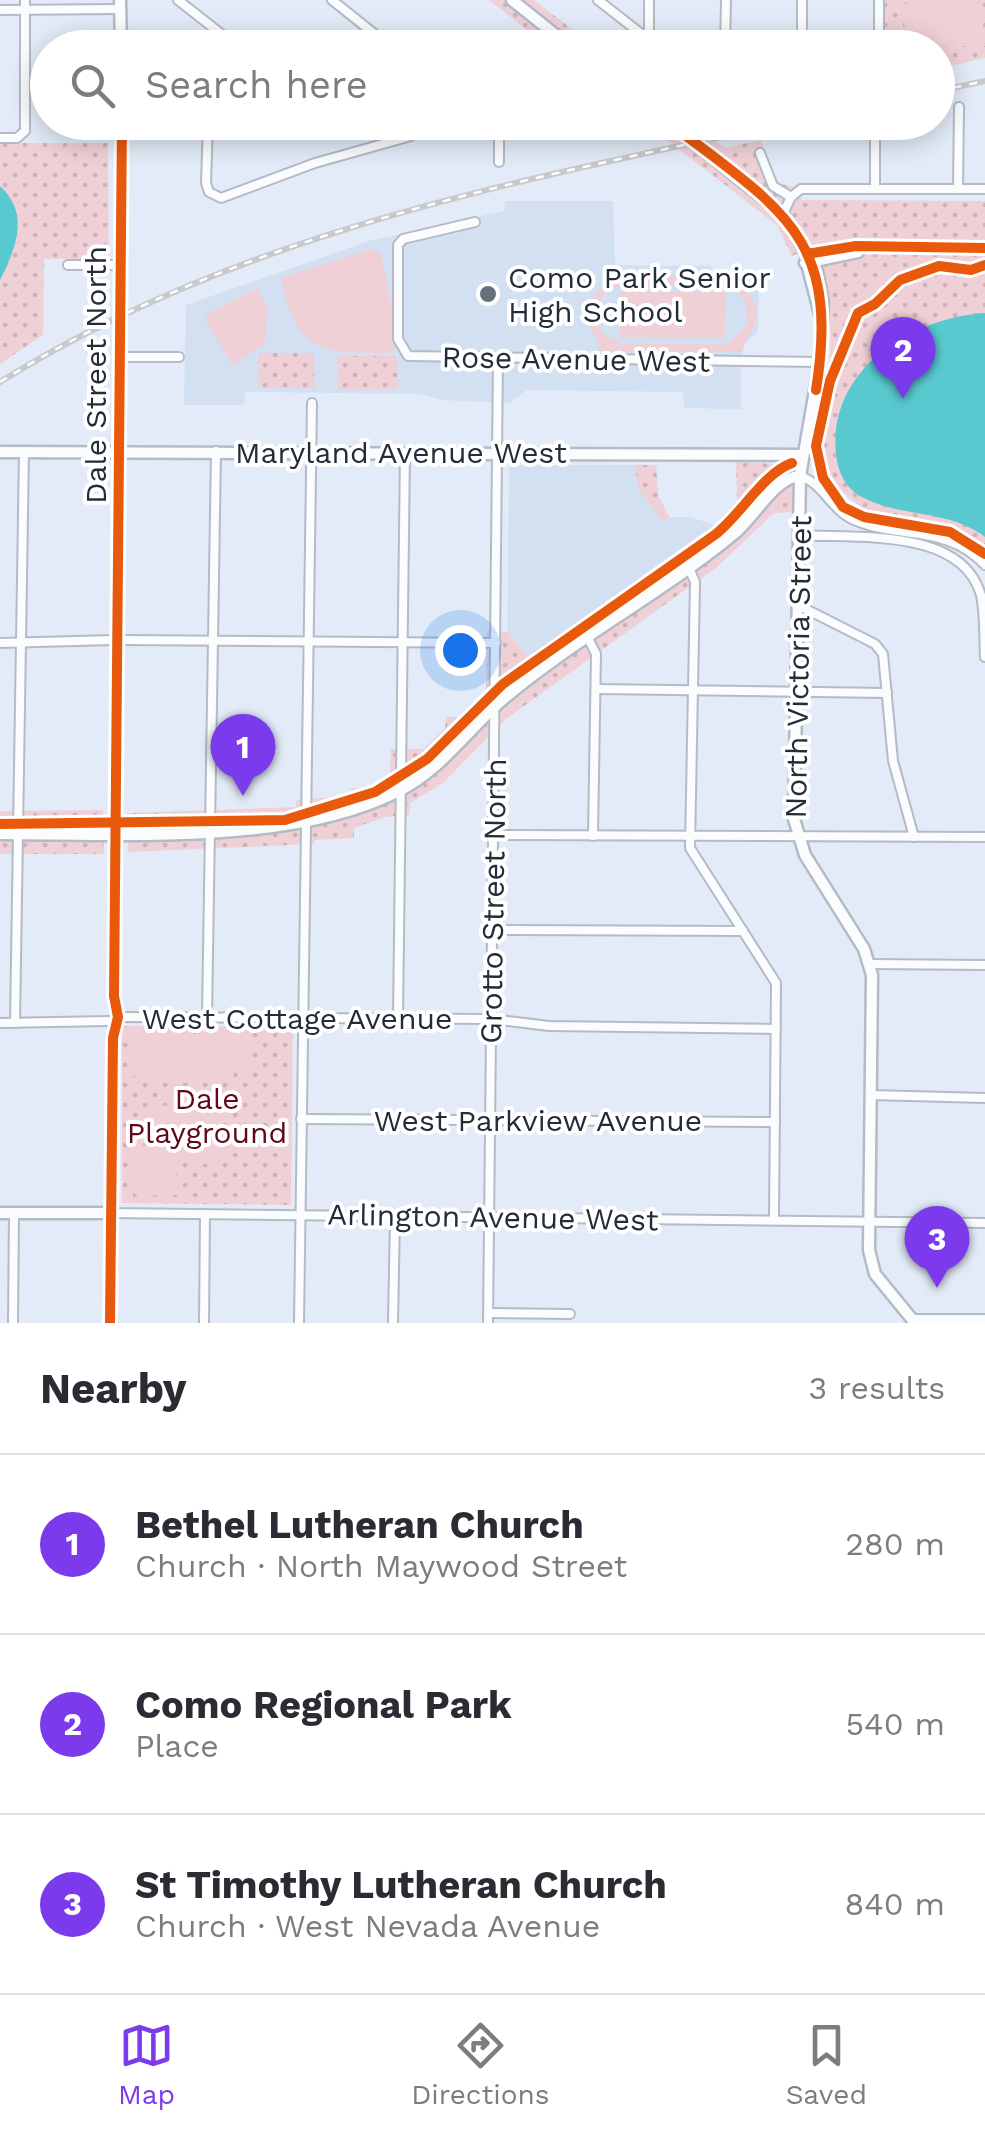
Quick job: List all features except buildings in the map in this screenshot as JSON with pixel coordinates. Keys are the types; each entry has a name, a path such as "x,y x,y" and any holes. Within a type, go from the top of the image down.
{"street":[{"path":"178,0 216,30"},
{"path":"332,0 370,30"},
{"path":"512,0 550,30"},
{"path":"598,0 633,30"},
{"path":"649,0 649,30"},
{"path":"726,0 726,30"},
{"path":"802,0 802,30"},
{"path":"879,0 879,30"},
{"path":"0,138 22,136 24,5"},
{"path":"0,10 24,5 120,5 121,30"},
{"path":"958,189 959,107"},
{"name":"Dale Street North","path":"110,1323 122,140"},
{"path":"207,140 206,183 209,192 221,198 314,163 397,140"},
{"path":"499,140 499,162"},
{"path":"690,140 783,214 819,281"},
{"path":"875,189 876,140"},
{"path":"760,153 773,186 791,197"},
{"path":"783,214 791,197 801,188 985,190"},
{"name":"Rose Avenue West","path":"476,222 404,239 398,245 399,346 408,356 820,362"},
{"path":"808,259 836,247 985,248"},
{"path":"808,259 875,248"},
{"path":"820,314 819,281 824,264 840,254"},
{"path":"808,259 820,314"},
{"path":"68,265 120,265"},
{"name":"North Victoria Street","path":"820,314 820,362 800,476 796,837 870,964 869,1219 874,1274 913,1321"},
{"path":"120,357 180,357"},
{"name":"Grotto Street North","path":"488,1318 498,358"},
{"path":"299,1323 312,403"},
{"name":"Maryland Avenue West","path":"0,452 802,455"},
{"path":"15,1023 24,452"},
{"path":"206,1017 216,452"},
{"path":"398,1018 405,452"},
{"path":"761,455 778,464 785,480"},
{"path":"0,834 304,824 348,813 400,790 447,757 496,706 754,517 785,480 800,476 810,479 851,519 948,538 985,565"},
{"path":"799,535 939,550 970,575 980,592 985,657"},
{"path":"689,568 695,582 690,848 776,983 774,1219"},
{"path":"796,604 880,648 886,661 893,761 914,838"},
{"path":"0,643 118,636 496,643"},
{"path":"588,638 596,654 592,836"},
{"path":"596,689 887,693"},
{"path":"494,835 985,837"},
{"path":"493,930 742,931"},
{"path":"870,964 985,965"},
{"name":"West Cottage Avenue","path":"0,1023 206,1017 398,1018 492,1019 550,1026 776,1029"},
{"path":"871,1095 985,1098"},
{"name":"West Parkview Avenue","path":"301,1119 775,1122"},
{"name":"Arlington Avenue West","path":"0,1213 985,1223"},
{"path":"13,1323 14,1213"},
{"path":"204,1323 205,1214"},
{"path":"394,1323 395,1217"},
{"path":"488,1318 570,1314"},
{"path":"913,1321 985,1318"}],"shaded area":[{"name":"Como Park Senior High School","path":"505,201 613,201 615,265 711,266 712,270 729,271 759,283 758,332 744,344 741,363 741,409 684,408 683,392 527,390 509,403 442,400 421,394 245,392 244,405 184,405 186,305 369,241 504,211"},
{"path":"509,465 656,465 658,495 669,517 690,517 715,525 507,671"}],"green space":[{"path":"489,0 534,0 573,30 527,30"},
{"path":"884,0 985,0 985,58 955,65 955,30 885,30"},
{"path":"981,0 985,46 955,46 955,30 905,30 903,4"},
{"path":"667,140 715,140 725,148 761,140 777,183 793,187 802,200 985,201 985,551 966,534 863,509 815,469 830,339 824,271 819,244 792,256 777,225"},
{"path":"0,143 108,143 109,259 44,259 43,335 0,364"},
{"path":"372,249 381,254 394,316 393,353 348,352 316,344 295,321 281,277"},
{"path":"704,278 741,288 753,299 757,316 743,352 600,351 589,322 589,305 597,292 617,280","holes":["620,286 722,286 736,291 746,302 747,324 728,344 622,344 602,333 595,313 604,293"]},
{"path":"257,288 268,307 265,343 233,366 205,320 207,314"},
{"path":"620,291 726,292 725,338 620,337"},
{"path":"258,353 313,353 315,388 259,388"},
{"path":"338,356 398,358 397,389 338,390"},
{"path":"736,462 775,464 779,477 793,486 794,512 774,513 717,567 506,719 443,783 410,803 409,815 385,817 354,828 354,838 315,840 314,844 128,852 127,813 296,807 296,800 351,796 351,788 367,788 390,775 391,749 424,749 445,728 446,717 460,717 486,691 487,630 507,632 528,656 715,525 737,501"},
{"path":"635,465 656,465 658,495 669,517 663,522 638,488"},
{"path":"103,810 104,854 0,854 0,811"},
{"name":"Dale Playground","path":"122,1026 293,1027 291,1205 122,1203"},
{"path":"133,1028 179,1029 179,1035 245,1031 250,1036 249,1074 234,1072 233,1079 128,1076 128,1033"},
{"path":"212,1104 220,1113 218,1166 174,1159 180,1195 137,1196 131,1190 131,1144 162,1148 153,1123 153,1106"}],"water":[{"path":"0,186 15,208 17,232 0,280"},
{"path":"985,313 985,537 956,522 862,497 843,479 836,453 837,424 845,397 879,354 929,325"}],"railway":[{"path":"955,87 985,81"},
{"path":"0,382 92,330 187,286 284,249 484,191 707,140"}],"cycle path":[{"path":"110,1323 113,1038 118,1017 114,996 122,140"},
{"path":"691,140 771,204 793,230 810,260 819,295 821,337 816,390"},
{"path":"807,254 856,246 985,248"},
{"path":"985,265 971,270 939,266 900,280 875,304 858,313 830,381 816,446 823,478 843,507 864,517 950,532 985,554"},
{"path":"0,824 285,820 375,792 427,759 503,684 716,534 772,475 792,463"}],"place":[{"name":"Como Park Senior High School","path":"488,294"},
{"name":"Como Regional Park","path":"903,399"},
{"name":"Bethel Lutheran Church","path":"243,796"},
{"name":"St Timothy Lutheran Church","path":"937,1288"}]}
